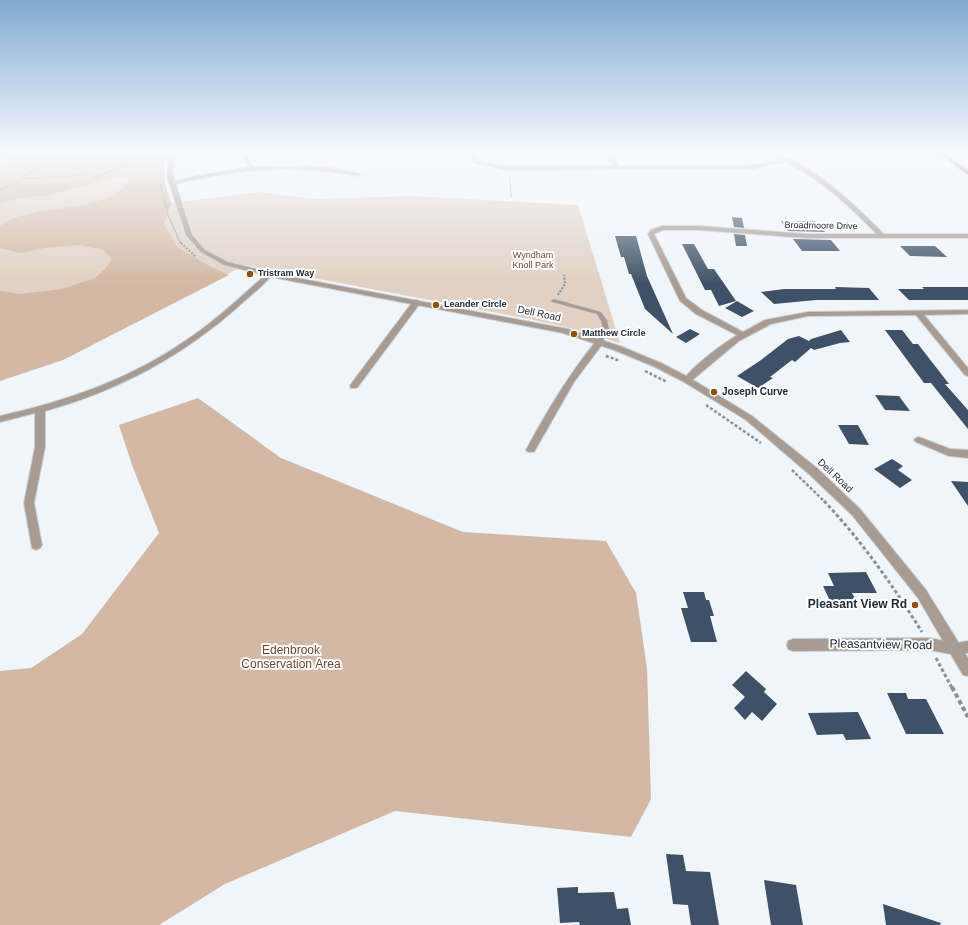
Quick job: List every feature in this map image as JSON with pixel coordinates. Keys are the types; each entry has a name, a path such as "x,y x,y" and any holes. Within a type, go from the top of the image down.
{"street":[{"name":"Dell Road","path":"176,197 189,236 194,243 203,251 226,264 270,274 545,327 600,342 658,365 687,380 749,418 773,436 834,490 876,535 922,594 962,648 968,670"},
{"path":"843,197 882,236"},
{"name":"Broadmoore Drive","path":"743,335 699,312 682,299 652,234 652,231 662,228 699,228 806,236 968,236"},
{"path":"0,419 40,409 95,391 163,359 212,325 270,274"},
{"path":"354,386 417,302"},
{"path":"687,380 743,335 767,323 786,317 808,314 968,312"},
{"path":"918,313 968,373"},
{"path":"531,450 556,402 600,342"},
{"path":"36,545 29,503 40,447 40,409"},
{"path":"919,440 949,452 968,454"},
{"name":"Pleasantview Road","path":"793,645 929,644 962,648"}],"lane":[{"path":"554,301 599,313 604,320 606,330 600,342"}],"path":[{"path":"164,197 170,222 178,241 197,258"},
{"path":"554,301 564,284 564,275"},
{"path":"593,351 625,363"},
{"path":"644,371 669,383"},
{"path":"700,401 763,445"},
{"path":"791,469 819,494 870,552 929,644 968,717"}],"green space":[{"name":"Wyndham Knoll Park","path":"0,197 169,197 171,203 217,197 299,197 314,199 432,197 578,205 620,343 570,328 524,318 245,265 63,360 0,381"},
{"path":"0,197 24,197 0,203"},
{"path":"108,197 169,197 171,203 164,224 177,247 211,267 229,275 63,360 0,381 0,291 20,294 62,289 95,278 104,270 112,259 103,250 80,245 45,248 21,253 0,248 0,226 15,218 32,213 87,204"},
{"name":"Edenbrook Conservation Area","path":"198,398 281,458 463,532 606,541 636,593 647,668 651,799 631,837 395,811 225,884 159,925 0,925 0,671 31,668 82,634 159,533 132,465 119,425"}],"building":[{"path":"732,217 742,218 744,228 734,227"},
{"path":"781,221 815,221 825,232 788,231"},
{"path":"734,234 745,235 747,246 736,246"},
{"path":"615,236 636,236 647,276 673,334 645,309 631,274 629,274 624,257 621,257"},
{"path":"793,239 831,240 840,251 802,251"},
{"path":"682,244 694,244 708,269 714,269 736,301 719,306 711,290 705,290"},
{"path":"900,246 935,246 947,257 910,256"},
{"path":"835,287 869,288 879,300 816,300 774,304 761,292 784,289 836,289"},
{"path":"922,287 968,287 968,300 909,300 898,289 924,289"},
{"path":"737,301 754,311 742,317 725,308"},
{"path":"690,329 700,334 686,343 676,337"},
{"path":"841,330 850,342 814,350 811,348 795,362 792,360 770,377 773,378 758,388 737,376 788,339 799,336 809,341 811,339"},
{"path":"885,330 902,330 913,344 918,344 949,384 945,384 968,410 968,429 931,383 924,383"},
{"path":"875,395 899,396 910,411 885,410"},
{"path":"838,425 858,425 869,445 849,444"},
{"path":"892,459 903,466 898,470 912,480 900,488 874,469"},
{"path":"951,481 968,482 968,506"},
{"path":"866,572 877,593 852,593 857,602 831,603 823,586 834,586 828,573"},
{"path":"683,592 704,592 706,600 709,600 714,616 710,616 717,642 691,642 681,608 688,608"},
{"path":"746,671 766,689 764,692 777,704 762,721 752,712 745,720 734,708 745,697 732,685"},
{"path":"887,693 906,693 908,699 926,699 944,734 906,734"},
{"path":"858,712 871,739 846,740 843,734 817,735 808,713"},
{"path":"666,854 683,855 686,871 710,872 719,925 691,925 688,905 673,904"},
{"path":"764,880 796,885 803,925 771,925"},
{"path":"578,887 578,893 614,892 617,909 628,908 631,925 580,925 579,922 560,923 557,888"},
{"path":"883,904 941,923 940,925 886,925"}],"place":[{"name":"Tristram Way","path":"250,274"},
{"name":"Leander Circle","path":"436,305"},
{"name":"Matthew Circle","path":"574,334"},
{"name":"Joseph Curve","path":"714,392"},
{"name":"Pleasant View Rd","path":"915,605"}]}
